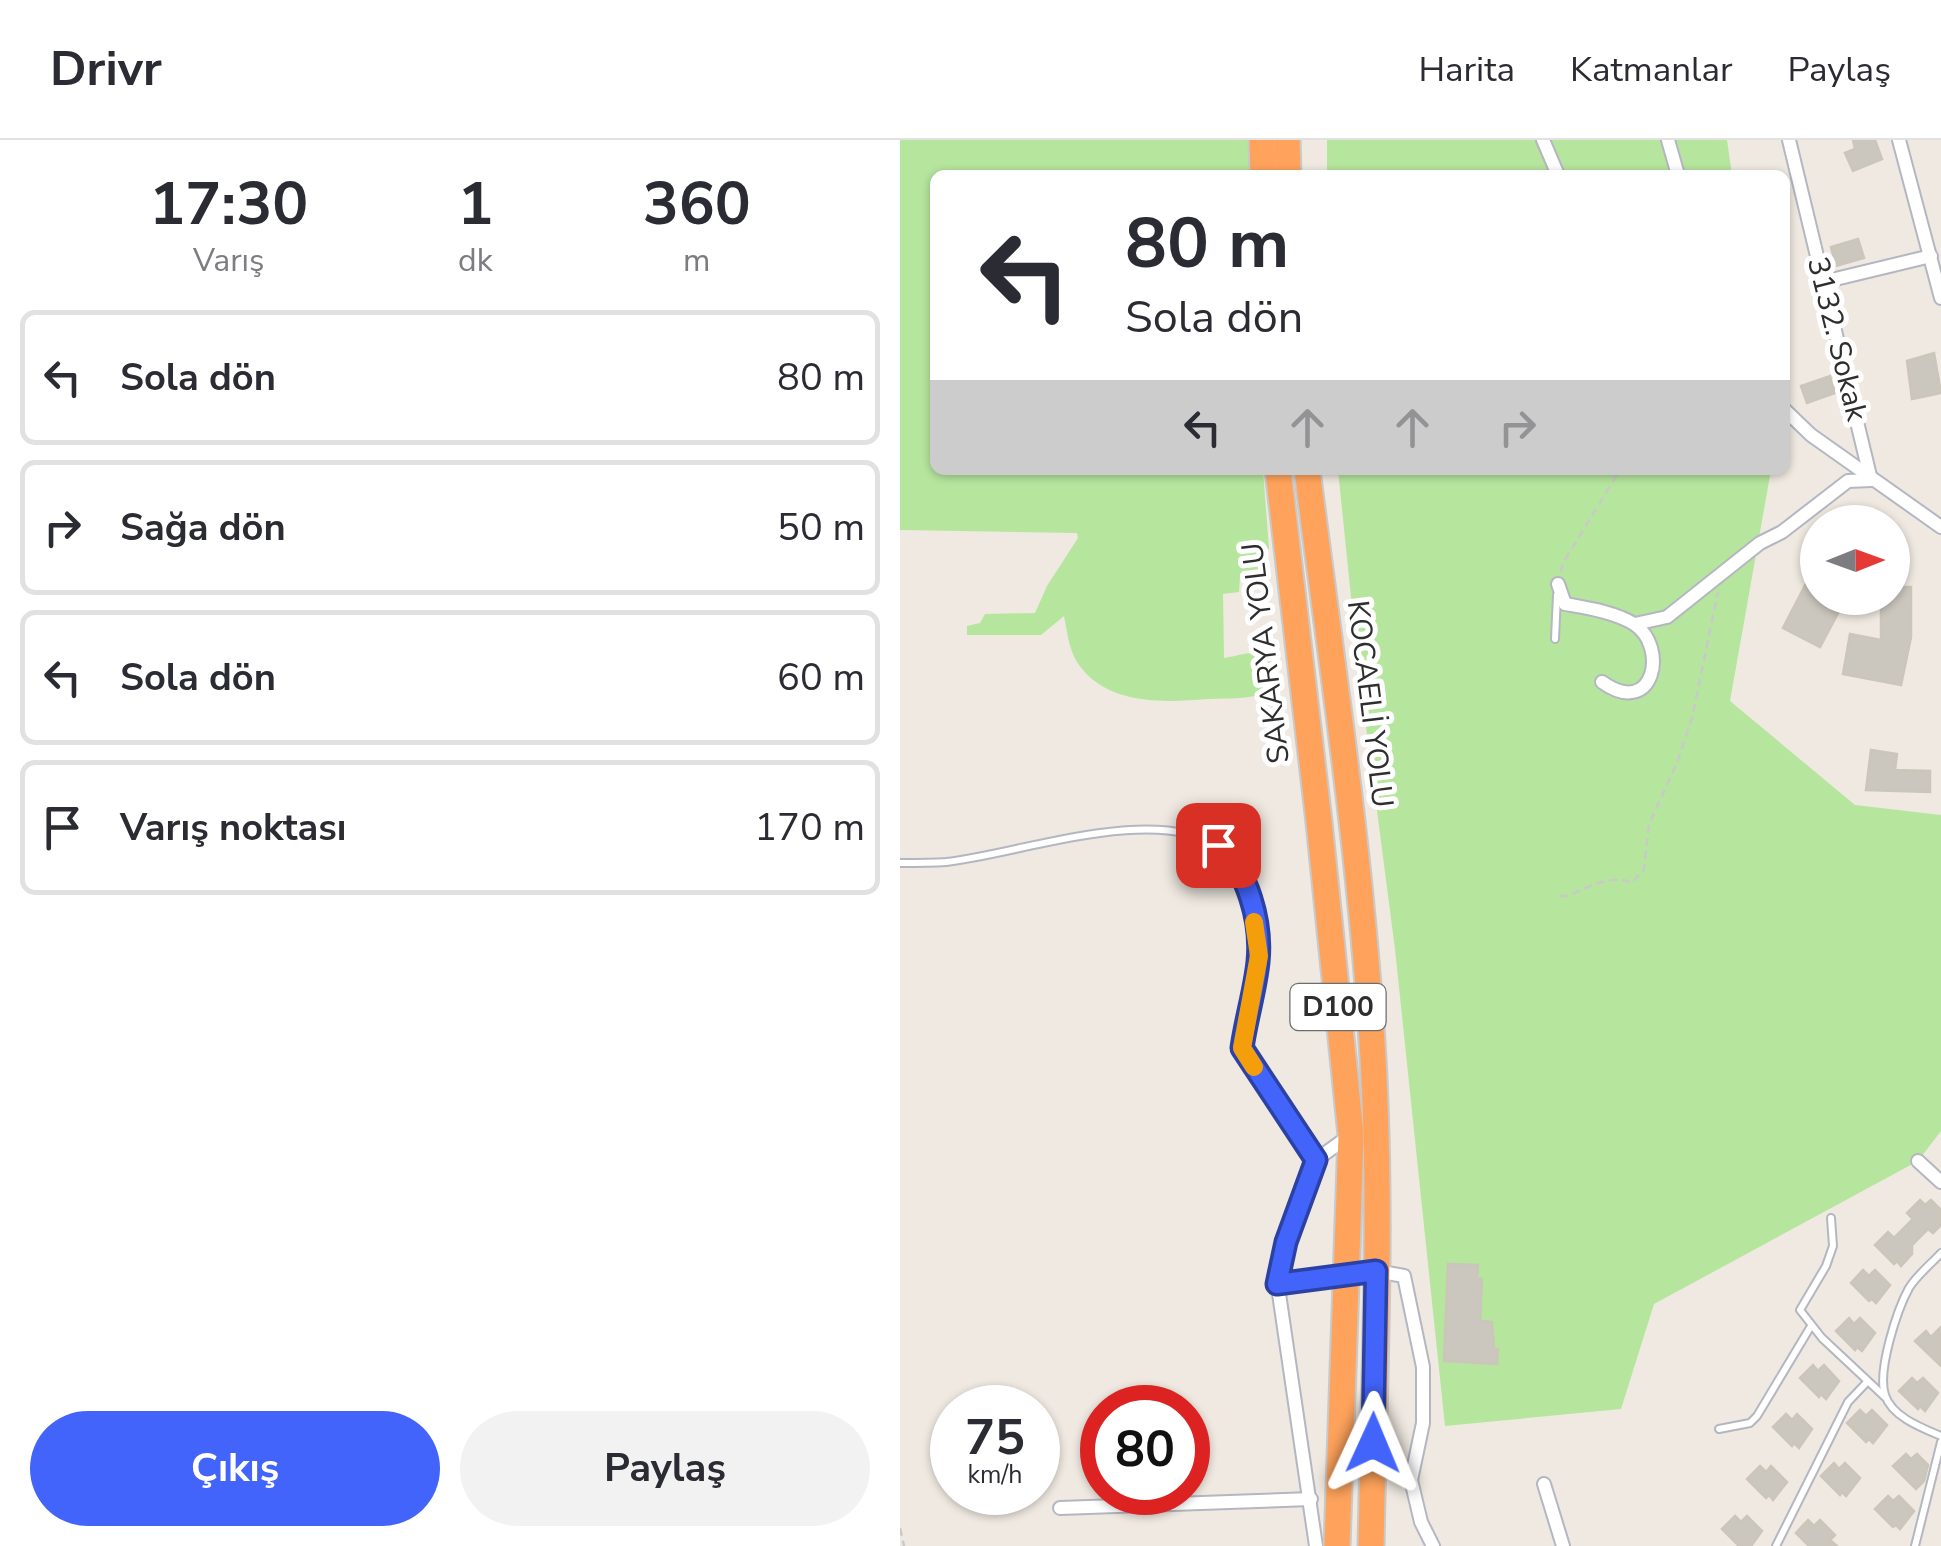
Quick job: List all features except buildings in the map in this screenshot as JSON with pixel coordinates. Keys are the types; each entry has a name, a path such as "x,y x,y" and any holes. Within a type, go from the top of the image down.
{"highway":[{"path":"1262,140 1263,170"},
{"path":"1288,140 1288,170"},
{"name":"SAKARYA YOLU","path":"1279,475 1350,1135 1337,1546"},
{"name":"KOCAELİ YOLU","path":"1308,475 1352,813 1373,1061 1376,1271 1371,1546"}],"street":[{"path":"1543,140 1556,170"},
{"path":"1668,140 1677,170"},
{"name":"3132. Sokak","path":"1789,140 1871,480"},
{"path":"1899,140 1941,298"},
{"path":"1823,282 1931,256"},
{"path":"1790,415 1871,480 1941,526"},
{"path":"1558,584 1565,604 1634,624 1667,617 1760,542 1796,522 1848,481 1871,480"},
{"path":"1602,682 1620,694 1634,694 1645,685 1653,668 1653,646 1634,624"},
{"path":"1316,1546 1277,1284 1286,1242 1316,1160 1350,1135"},
{"path":"1918,1162 1941,1182"},
{"path":"1277,1284 1376,1271 1404,1276 1423,1366 1423,1423 1412,1480 1421,1522 1433,1546"},
{"path":"1544,1484 1563,1546"},
{"path":"1060,1508 1311,1499"}],"lane":[{"path":"1555,639 1558,584"},
{"path":"900,864 946,862 1120,831 1182,834 1218,845 1231,856 1244,880 1259,956 1242,1048 1316,1160"},
{"path":"1832,1218 1833,1246 1800,1310 1867,1382 1912,1423 1941,1439 1915,1546"},
{"path":"1885,1397 1886,1364 1902,1302 1911,1284 1941,1253"},
{"path":"1719,1428 1750,1424 1812,1326"},
{"path":"1776,1546 1848,1402 1867,1382"}],"path":[{"path":"1558,584 1562,563 1617,475"},
{"path":"1560,896 1611,880 1623,878 1632,882 1644,869 1650,824 1692,718 1706,642 1716,612 1718,575"},
{"path":"900,1528 904,1546"}],"green space":[{"path":"900,140 1250,140 1250,170 930,170 930,475 1263,475 1269,548 1261,576 1240,577 1239,592 1223,594 1224,658 1256,653 1275,661 1276,681 1270,691 1247,697 1172,701 1119,694 1089,676 1077,662 1064,616 1041,635 967,635 967,626 980,623 985,614 1035,613 1047,586 1078,538 1077,533 900,530"},
{"path":"1327,140 1727,140 1731,170 1327,170"},
{"path":"1339,475 1770,475 1730,701 1855,805 1941,815 1941,1131 1918,1161 1654,1304 1621,1409 1445,1426 1395,949 1358,665"}],"slow traffic":[{"path":"1254,922 1259,956 1242,1048 1254,1067"}],"route":[{"path":"1218,845 1231,856 1244,880 1259,956 1242,1048 1316,1160 1286,1242 1277,1284 1376,1271 1373,1443"}]}
